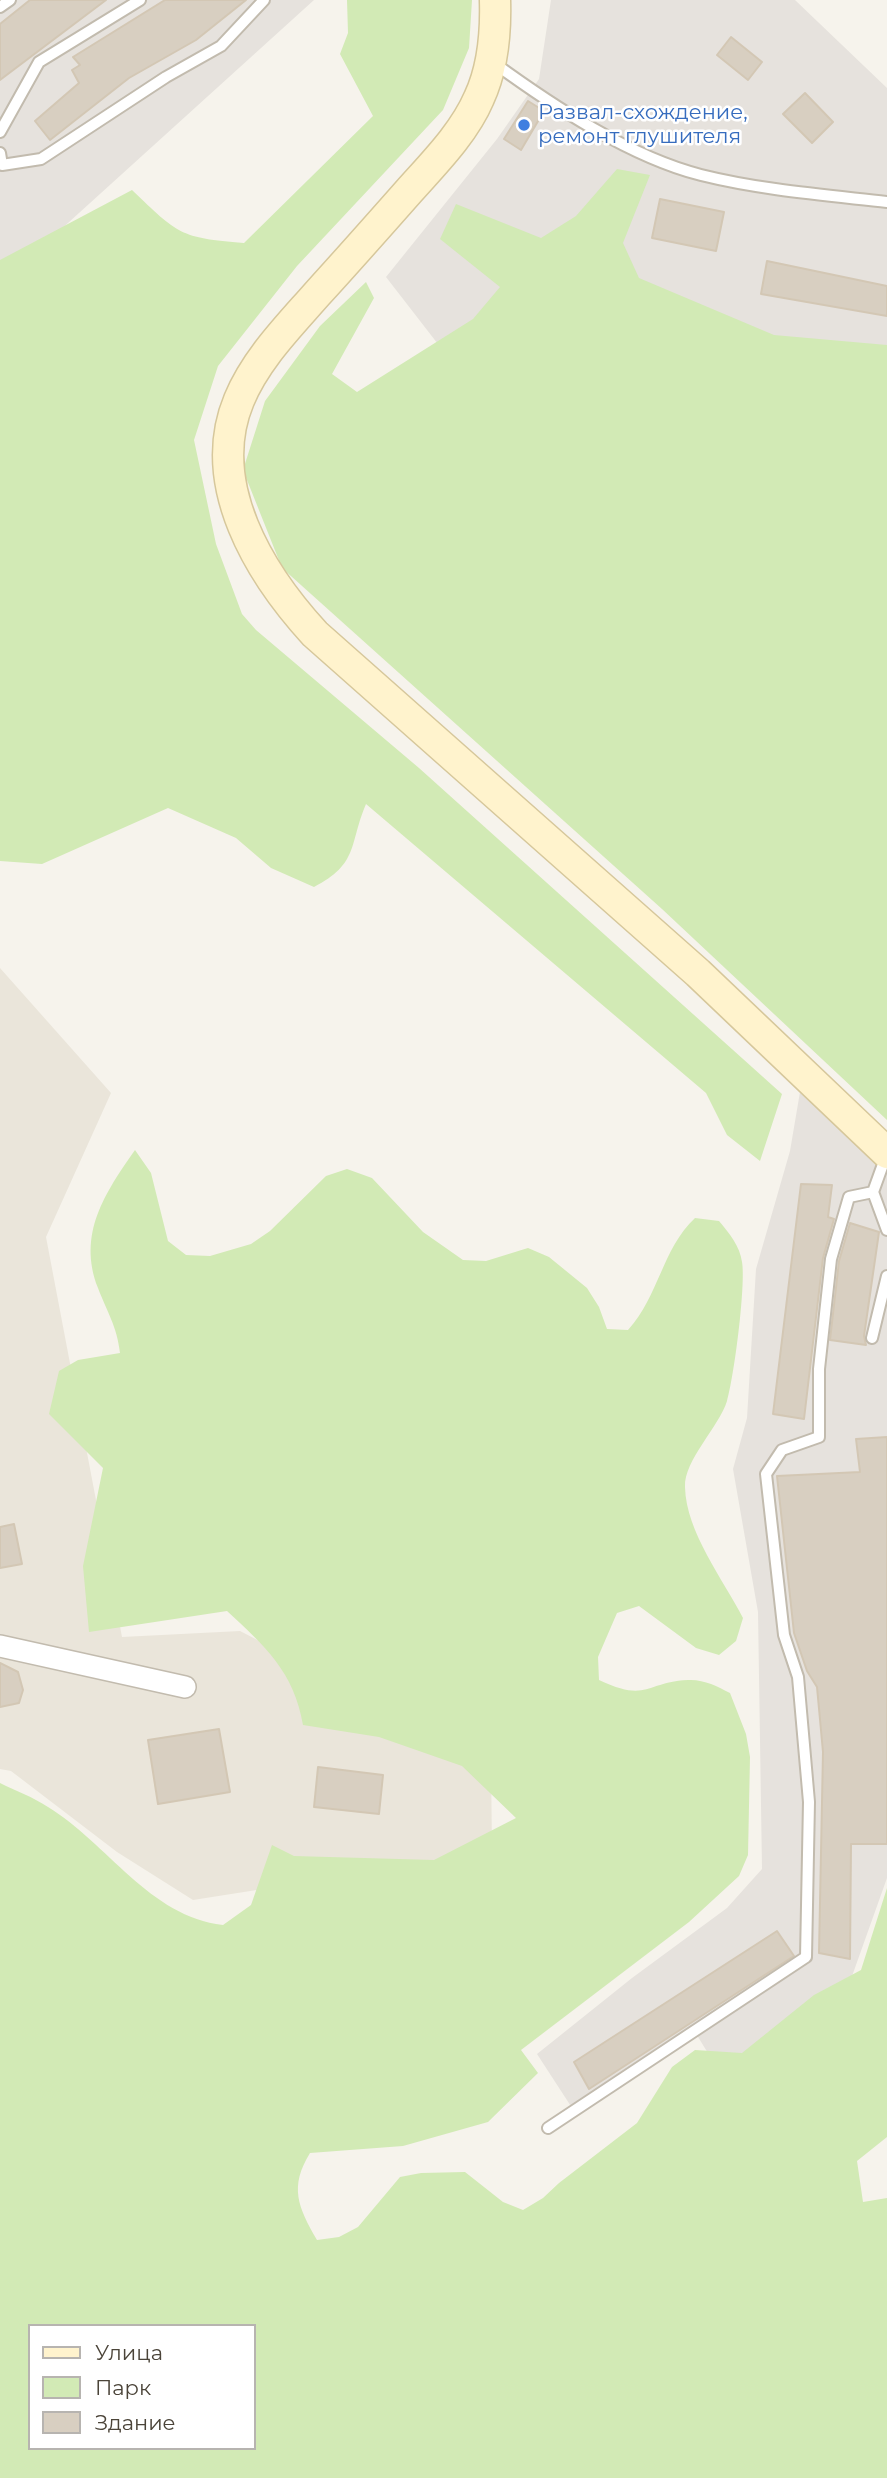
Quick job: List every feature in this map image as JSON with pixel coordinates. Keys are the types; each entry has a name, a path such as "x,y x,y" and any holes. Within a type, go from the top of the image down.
{"main road":[{"path":"495,0 491,60 479,99 453,138 263,358 239,399 229,444 231,477 243,524 274,585 315,634 698,973 887,1153"}],"street":[{"path":"0,1646 185,1687"}],"lane":[{"path":"0,7 10,0"},
{"path":"0,132 39,62 140,0"},
{"path":"0,153 1,166 41,159 166,77 221,46 264,0"},
{"path":"491,60 535,93 615,140 700,175 793,191 887,202"},
{"path":"887,1153 873,1192 887,1230"},
{"path":"548,2128 806,1957 809,1802 798,1677 784,1635 766,1474 782,1450 818,1437 818,1369 831,1259 849,1197 873,1192"},
{"path":"872,1338 887,1276"}],"shaded area":[{"path":"0,0 314,0 15,271 0,279"},
{"path":"551,0 795,0 887,88 887,543 472,388 386,277 497,139 539,79"},
{"path":"0,968 111,1093 46,1237 122,1637 240,1631 491,1760 492,1853 193,1900 117,1852 11,1771 0,1769"},
{"path":"800,1092 887,1173 887,1878 846,1993 722,2076 695,2032 576,2114 537,2054 632,1978 727,1908 762,1869 758,1612 733,1469 747,1418 756,1269 790,1151"}],"green space":[{"path":"347,0 472,0 469,48 443,110 297,266 218,366 194,440 216,544 242,614 256,630 419,768 782,1094 760,1161 727,1135 706,1093 366,804 346,861 339,870 314,887 271,868 236,838 168,808 42,864 0,861 0,260 132,190 181,231 206,239 244,243 373,116 340,54 348,33"},
{"path":"617,169 650,175 623,243 639,278 774,335 887,345 887,1120 662,909 282,568 243,470 265,401 320,326 366,282 374,298 332,374 357,392 473,319 500,287 440,239 456,204 541,238 576,216"},
{"path":"135,1150 151,1173 168,1241 186,1255 210,1256 251,1244 270,1231 326,1176 347,1169 372,1178 423,1232 463,1260 486,1261 528,1248 549,1257 587,1288 599,1307 607,1329 628,1330 647,1303 675,1244 695,1218 719,1221 734,1240 741,1256 743,1274 739,1331 730,1389 723,1411 690,1466 685,1487 687,1504 699,1538 743,1618 736,1641 719,1655 696,1648 639,1606 617,1613 598,1657 599,1680 615,1687 637,1691 694,1680 730,1693 746,1734 750,1757 748,1855 739,1876 689,1922 521,2050 538,2073 488,2122 403,2146 310,2153 300,2176 298,2197 317,2240 339,2237 358,2227 400,2177 421,2173 465,2172 503,2202 523,2210 543,2198 637,2123 672,2067 695,2050 742,2053 814,1995 861,1970 887,1888 887,2137 857,2161 863,2202 887,2198 887,2478 0,2478 0,1783 42,1803 69,1822 151,1894 197,1919 223,1925 251,1905 272,1845 294,1856 434,1860 516,1818 462,1766 379,1737 303,1725 293,1690 276,1661 227,1611 89,1632 83,1566 103,1468 49,1414 59,1371 78,1360 120,1353 114,1327 92,1268 91,1250 97,1215"}],"building":[{"path":"30,0 106,0 0,80 0,24"},
{"path":"165,0 246,0 196,40 129,78 50,140 35,121 79,83 72,70 80,65 73,57"},
{"path":"731,37 762,62 748,80 717,55"},
{"path":"805,93 833,122 812,143 783,114"},
{"name":"Развал-схождение, ремонт глушителя","path":"528,101 544,111 521,150 504,139"},
{"path":"660,199 724,212 716,251 652,238"},
{"path":"767,261 887,286 887,316 761,294"},
{"path":"801,1184 832,1185 828,1217 834,1219 823,1258 804,1419 773,1414"},
{"path":"850,1223 879,1232 864,1336 866,1345 830,1340 839,1261"},
{"path":"887,1437 887,1844 851,1844 850,1959 819,1953 823,1752 817,1687 807,1671 794,1633 777,1476 860,1472 856,1439"},
{"path":"14,1524 22,1564 0,1568 0,1527"},
{"path":"0,1663 18,1672 23,1690 19,1703 0,1707"},
{"path":"219,1729 230,1792 158,1804 148,1740"},
{"path":"318,1767 383,1775 379,1814 314,1807"},
{"path":"777,1931 794,1956 589,2089 574,2062"}],"place":[{"name":"Развал-схождение, ремонт глушителя","path":"524,125"}]}
